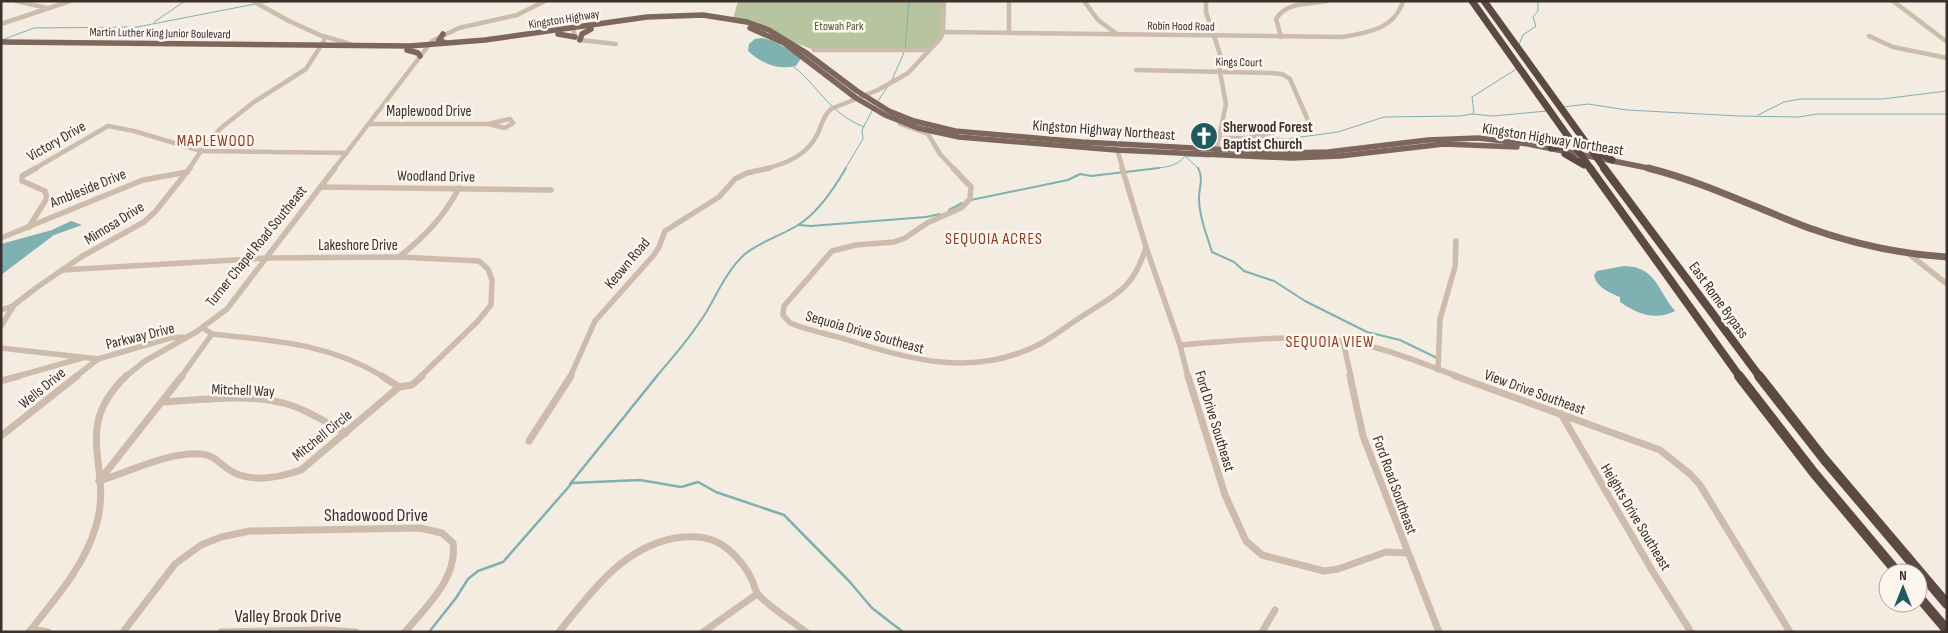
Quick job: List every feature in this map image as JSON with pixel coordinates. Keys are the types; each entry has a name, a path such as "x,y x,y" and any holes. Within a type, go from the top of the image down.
{"highway":[{"name":"East Rome Bypass","path":"1472,1 1705,330 1764,409 1890,563"},
{"name":"East Rome Bypass","path":"1484,1 1596,157 1770,392 1858,500 1947,604"},
{"path":"1551,148 1564,146 1568,137"},
{"path":"1589,146 1616,161"},
{"path":"1565,154 1577,159 1590,168"},
{"path":"1606,170 1609,165 1616,161"},
{"path":"1928,608 1947,630"}],"main road":[{"name":"Kingston Highway","path":"427,47 453,43 575,34 637,18 674,15 718,17 744,22 783,36 877,104"},
{"name":"Kingston Highway","path":"318,49 427,47 498,43 558,34 575,34 591,29 670,19 727,22 775,38 869,107 918,128 986,140 1116,147"},
{"path":"443,34 439,37 440,41 453,43"},
{"name":"Martin Luther King Junior Boulevard","path":"1,42 103,42 318,49"},
{"name":"Martin Luther King Junior Boulevard","path":"1,46 318,49"},
{"path":"318,49 407,50 427,47"},
{"path":"407,50 418,53 420,56"},
{"name":"Kingston Highway Northeast","path":"877,104 916,121 962,132 1116,147"},
{"name":"Kingston Highway Northeast","path":"1216,152 1311,152 1430,139 1456,138 1507,141 1616,161 1674,175 1827,235 1868,247 1909,254 1947,257"},
{"path":"1116,147 1313,158 1422,146 1463,144 1520,147 1580,155"}],"street":[{"path":"16,1 47,8"},
{"path":"1,24 70,1"},
{"path":"253,1 295,24 323,36 367,47"},
{"name":"Turner Chapel Road Southeast","path":"31,630 68,581 88,548 98,515 99,481 96,425 104,401 118,383 137,366 203,328 227,309 427,47 443,34 466,25 519,16 544,1"},
{"path":"943,32 944,1"},
{"path":"1009,1 1009,33"},
{"path":"1084,1 1090,10 1111,31 1121,35"},
{"path":"1206,1 1206,12 1220,54 1220,72 1226,104 1216,152"},
{"path":"1281,37 1276,19 1282,10 1294,6 1328,1"},
{"name":"Robin Hood Road","path":"943,32 1342,37 1383,27 1398,17 1403,1"},
{"path":"1893,1 1947,42"},
{"path":"1088,34 1099,30 1102,25 1101,21"},
{"name":"Keown Road","path":"529,441 572,374 595,321 653,256 659,247 665,231 719,196 739,177 782,165 797,157 817,135 825,114 831,109 901,78 940,39 943,32"},
{"path":"575,34 616,44"},
{"name":"Mimosa Drive","path":"1,326 14,306 62,270 144,222 155,212 187,172 200,151 234,116 306,69 325,40 323,36"},
{"path":"1869,36 1893,48 1947,58"},
{"path":"814,50 929,50"},
{"name":"Kings Court","path":"1136,70 1270,72 1286,76 1290,79 1310,125 1246,138 1220,138"},
{"path":"826,75 847,95 846,100 842,104"},
{"path":"887,116 907,127 925,132 932,140 933,136 944,134"},
{"name":"Maplewood Drive","path":"369,124 488,124"},
{"name":"Victory Drive","path":"29,227 47,198 45,191 22,181 22,176 103,128 114,126 200,151"},
{"name":"Sequoia Drive Southeast","path":"932,140 940,154 971,187 971,196 968,203 956,211 927,223 899,241 847,246 832,251 784,306 783,315 790,323 919,362 947,365 986,363 1011,357 1039,344 1122,291 1136,276 1141,267 1146,247"},
{"path":"1059,145 1107,151 1113,153 1119,159"},
{"name":"Ford Drive Southeast","path":"1116,147 1146,247 1180,344 1191,389 1225,494 1239,530 1250,546 1262,555 1324,570 1338,569 1386,552 1407,553"},
{"path":"200,151 347,153"},
{"name":"Ambleside Drive","path":"1,238 143,180 187,172"},
{"name":"Woodland Drive","path":"321,187 551,190"},
{"path":"399,257 440,221 450,209 459,188"},
{"path":"1438,370 1438,332 1441,312 1448,295 1458,250 1456,242"},
{"path":"1909,254 1947,284"},
{"name":"Lakeshore Drive","path":"62,270 267,258 399,257 479,261 488,269 494,291 491,305 477,322 412,385 399,387"},
{"path":"1,310 14,306"},
{"path":"203,328 212,334 291,342 315,348 364,366 399,387"},
{"path":"99,481 163,402 212,334"},
{"name":"Parkway Drive","path":"98,359 170,338 187,337"},
{"name":"View Drive Southeast","path":"1180,344 1284,338 1344,341 1387,351 1660,450 1694,477 1790,632"},
{"name":"Ford Road Southeast","path":"1344,341 1363,436 1439,632"},
{"path":"1,348 98,359"},
{"name":"Parkway Drive","path":"1,381 86,357"},
{"name":"Wells Drive","path":"1,436 98,359"},
{"name":"Mitchell Circle","path":"99,481 153,462 201,454 218,459 230,471 245,476 264,478 287,476 300,470 399,387"},
{"name":"Mitchell Way","path":"163,402 243,400 285,404 324,420 346,433"},
{"name":"Heights Drive Southeast","path":"1561,414 1653,572 1692,632"},
{"name":"Shadowood Drive","path":"124,632 169,571 192,551 221,537 250,531 420,528 442,532 448,536 454,546 456,560 443,583 405,632"},
{"path":"559,632 605,575 638,550 670,538 703,536 714,540 730,551 746,571 755,586 757,594 806,632"},
{"path":"703,632 757,594"},
{"path":"1262,632 1275,610"},
{"path":"31,630 48,632"},
{"name":"Valley Brook Drive","path":"221,632 324,630 356,632"}],"green space":[{"name":"Etowah Park","path":"738,1 944,1 943,32 929,50 814,50 733,19"}],"water":[{"path":"762,38 778,43 801,58 796,66 770,65 748,51 749,44 755,39"},
{"path":"71,221 82,225 54,235 1,275 1,244 52,230"},
{"path":"1624,266 1635,267 1650,275 1675,311 1660,316 1640,313 1620,302 1620,297 1604,289 1595,279 1594,275 1597,271"}],"waterway":[{"path":"154,22 185,1"},
{"path":"260,3 275,1"},
{"path":"892,80 905,50 909,1"},
{"path":"1519,45 1523,35 1536,26 1533,17 1538,11 1538,1"},
{"path":"2,40 34,28 137,27 255,4"},
{"path":"1525,53 1530,60"},
{"path":"794,67 842,115 864,127"},
{"path":"1472,114 1474,113 1472,97 1518,68"},
{"path":"878,101 888,86"},
{"path":"1758,115 1784,102 1800,99 1882,99 1947,91"},
{"path":"1563,107 1588,104 1627,110 1739,116 1799,117 1817,114 1947,114"},
{"path":"864,127 873,109"},
{"path":"1472,114 1493,116 1547,111"},
{"path":"1237,148 1253,140 1266,137 1286,139 1338,132 1384,117 1460,116 1472,114"},
{"path":"845,169 863,139 864,127"},
{"path":"1150,169 1173,165 1185,156 1209,157"},
{"path":"1186,157 1198,168"},
{"path":"656,377 695,328 728,274 739,260 745,254 791,229 812,214 837,183 846,168"},
{"path":"971,200 1068,180 1080,174 1091,176 1159,168"},
{"path":"1198,168 1201,179 1200,212 1212,252 1234,262 1244,271 1274,281 1305,301 1367,332 1400,340 1437,358"},
{"path":"949,210 962,203"},
{"path":"799,225 811,226 926,217 940,214"},
{"path":"572,483 570,484 657,376"},
{"path":"572,483 640,480 681,487 698,482 716,492 784,515 849,581 872,608 903,632"},
{"path":"429,632 456,598 468,579 478,571 503,562 572,483"}],"place":[{"name":"Sherwood Forest Baptist Church","path":"1204,136"}],"district":[{"name":"MAPLEWOOD","path":"216,140"},
{"name":"SEQUOIA ACRES","path":"994,238"},
{"name":"SEQUOIA VIEW","path":"1330,341"}]}
